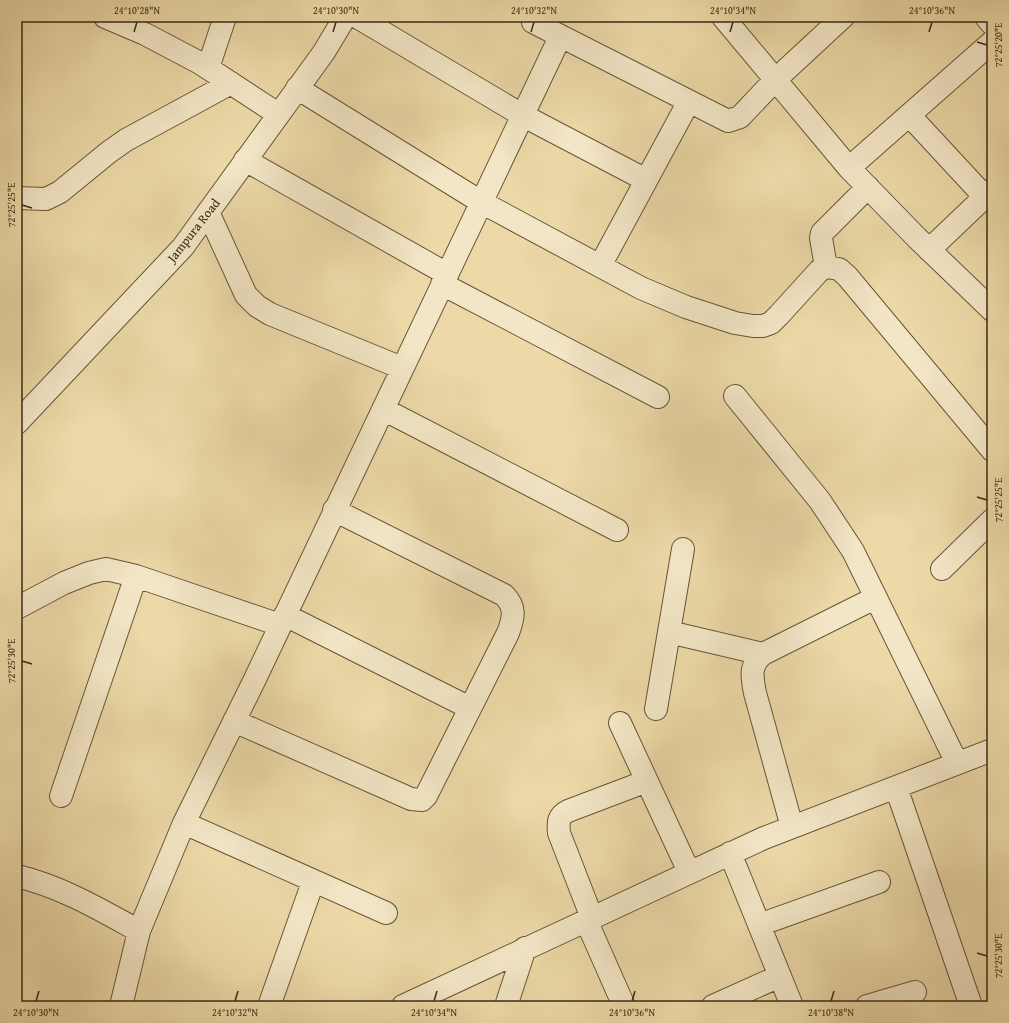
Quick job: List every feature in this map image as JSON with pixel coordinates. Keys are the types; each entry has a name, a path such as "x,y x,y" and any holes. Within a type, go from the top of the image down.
{"street":[{"path":"105,17 145,34 208,68 278,114"},
{"path":"208,68 225,17"},
{"name":"Jampura Road","path":"17,423 183,247 324,52 345,17"},
{"path":"357,17 522,115 646,180"},
{"path":"722,17 849,168 929,250 992,310"},
{"path":"533,22 688,103 728,121 735,120 740,117 775,80 843,17"},
{"path":"986,17 992,24"},
{"path":"121,1006 139,931 184,823 283,620 560,37"},
{"path":"849,168 992,42"},
{"path":"17,198 46,199 60,192 126,140 231,83"},
{"path":"297,88 481,202 600,266 663,298 735,323 753,326 764,326 771,323 819,271 826,267 839,269 847,276 991,448"},
{"path":"600,266 688,103"},
{"path":"909,115 988,193 929,250"},
{"path":"245,160 445,279 658,398"},
{"path":"826,267 821,238 822,233 868,187"},
{"path":"208,212 246,295 258,306 270,314 402,368"},
{"path":"735,396 820,501 853,551 957,763"},
{"path":"383,409 616,530"},
{"path":"234,721 411,800 422,800 426,796 508,633 513,616 513,607 509,600 493,588 334,510"},
{"path":"942,569 992,520"},
{"path":"656,709 683,549"},
{"path":"17,608 64,583 89,573 106,569 136,576 283,620 470,708"},
{"path":"61,796 136,576"},
{"path":"792,827 752,678 756,660 763,654 875,598"},
{"path":"669,632 763,654"},
{"path":"620,723 690,872"},
{"path":"403,1006 730,853 792,827 957,763 990,756"},
{"path":"624,1006 589,919 560,833 559,819 562,814 568,811 647,780"},
{"path":"896,787 971,1006"},
{"path":"184,823 313,882 386,913"},
{"path":"730,853 792,1006"},
{"path":"17,876 59,889 78,897 139,931"},
{"path":"269,1006 313,882"},
{"path":"759,925 879,882"},
{"path":"506,1006 525,948"},
{"path":"713,1006 780,976"},
{"path":"868,1006 915,992"}]}
